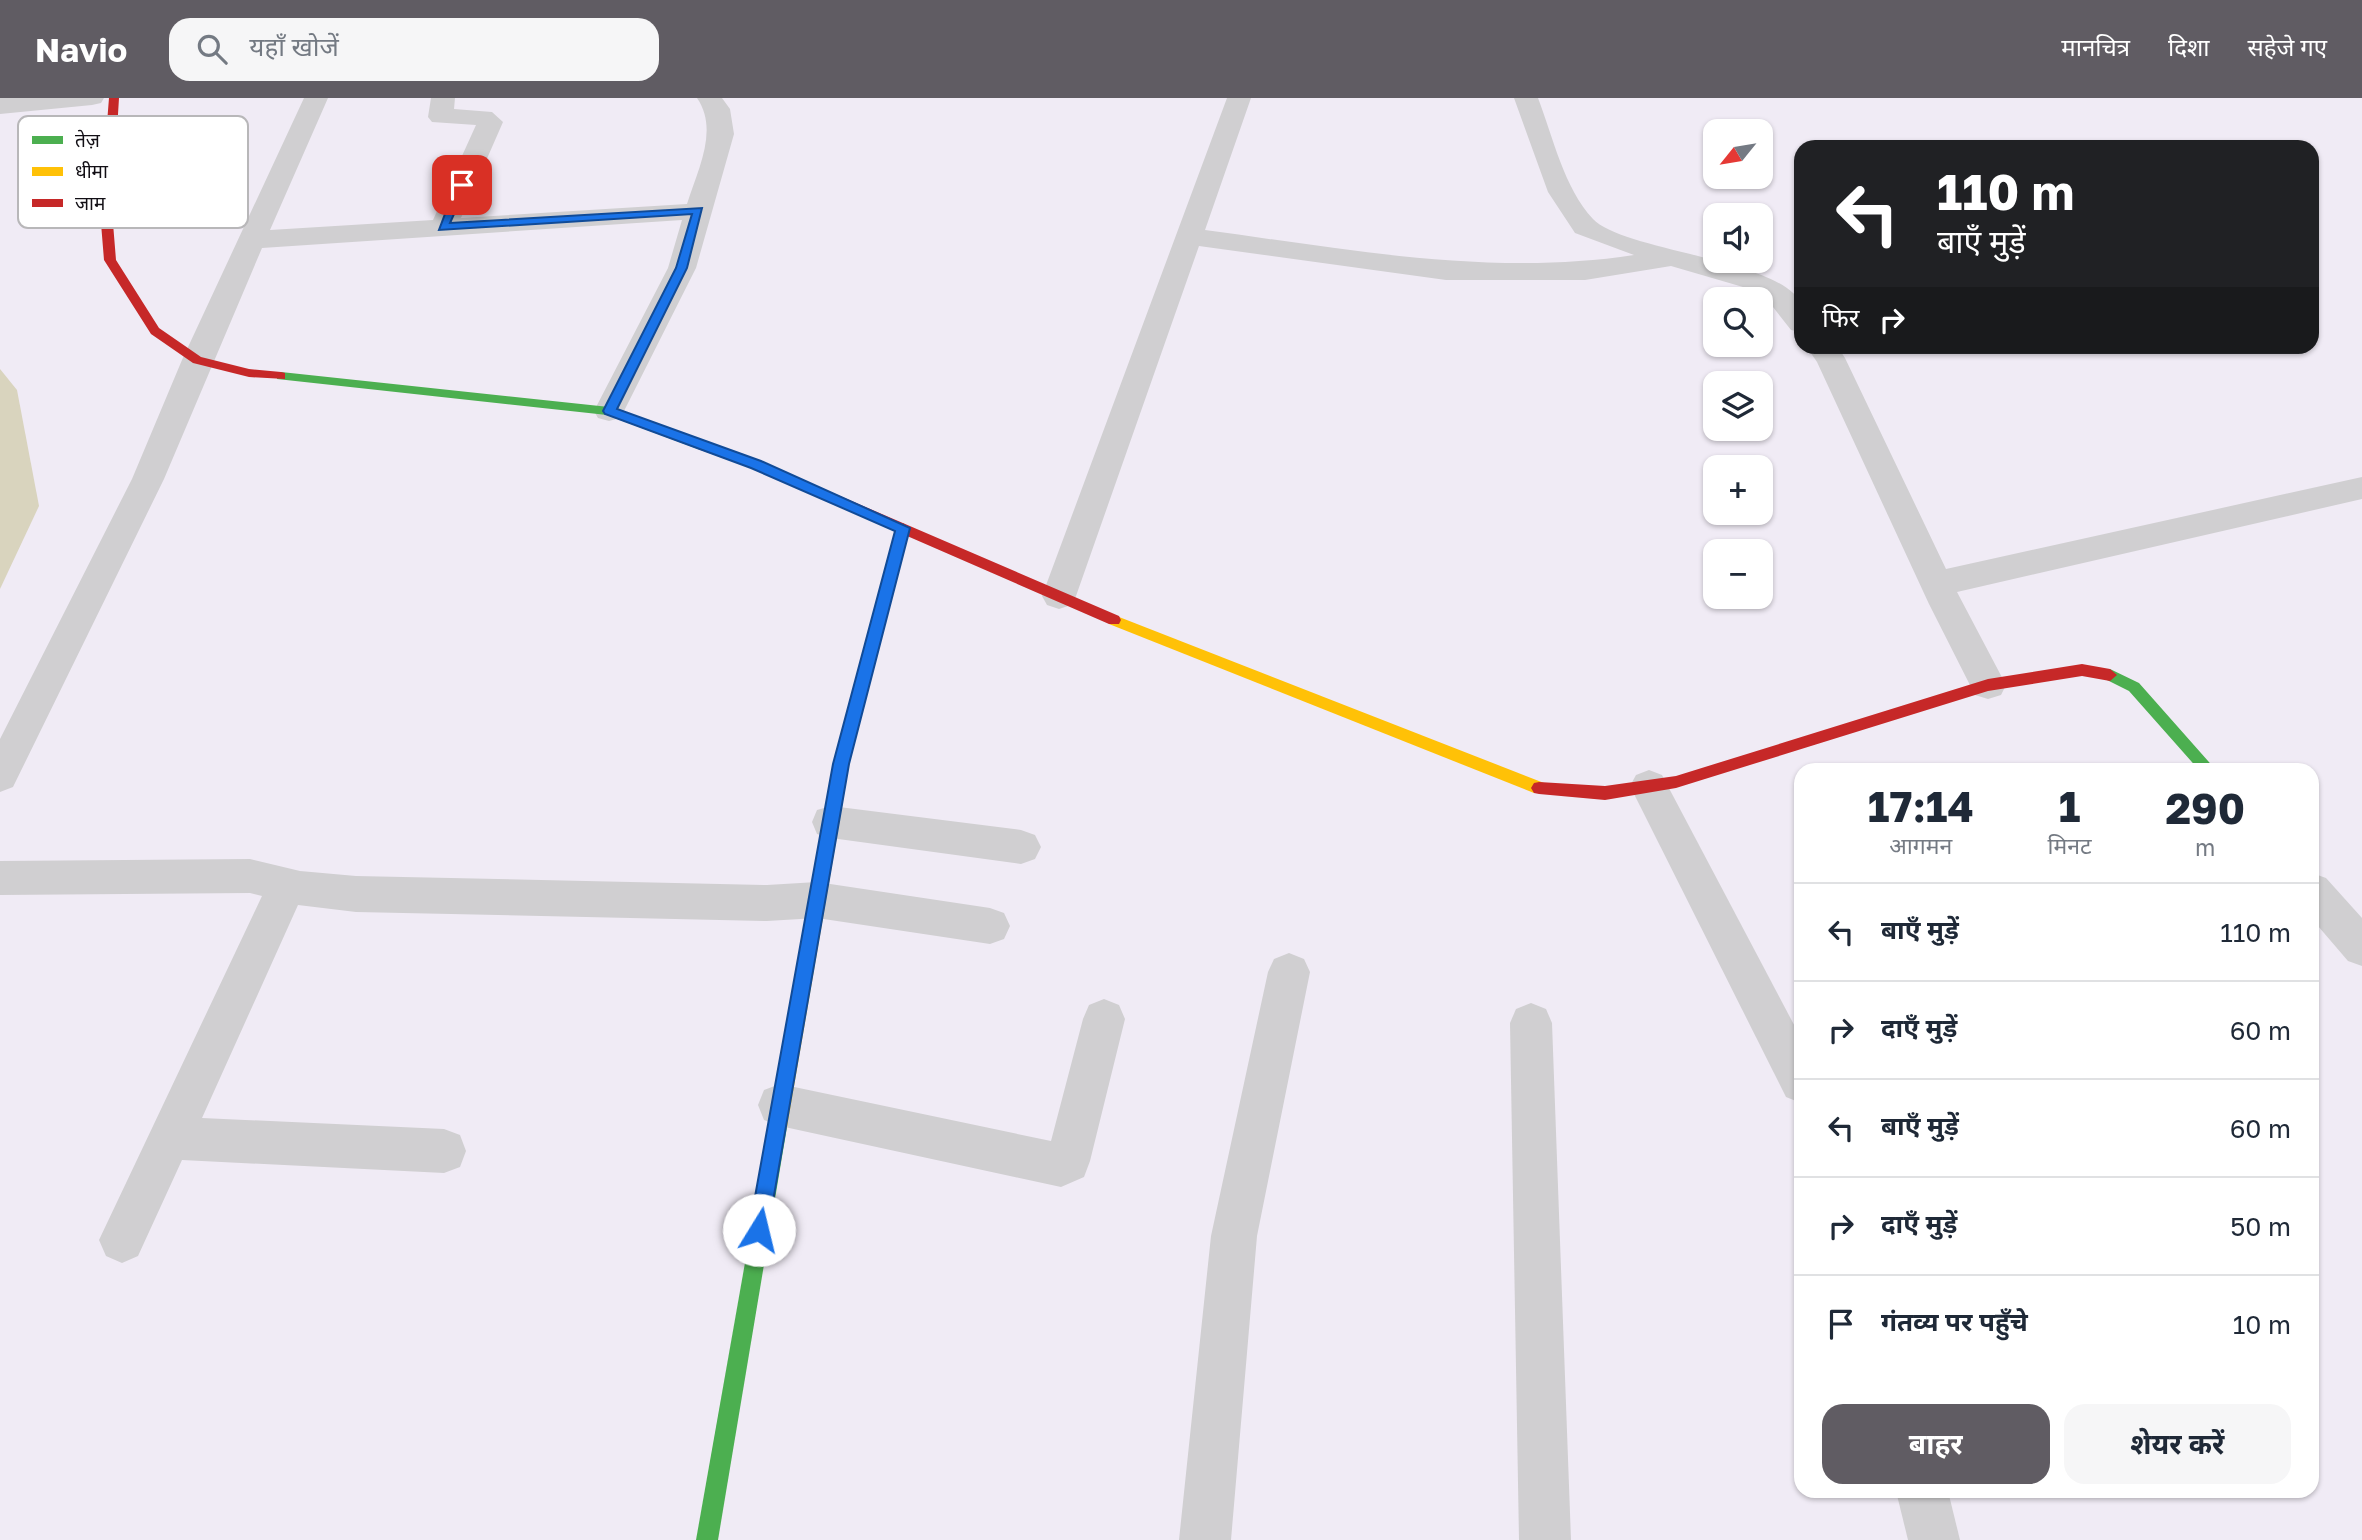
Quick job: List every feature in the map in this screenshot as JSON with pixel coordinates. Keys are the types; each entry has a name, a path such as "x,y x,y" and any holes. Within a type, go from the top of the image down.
{"street":[{"path":"0,106 92,98"},
{"path":"113,116 114,98"},
{"path":"0,776 148,479 197,360 316,98"},
{"path":"443,98 440,117 483,117 490,122 443,227"},
{"path":"609,411 682,268 721,134 717,109 709,98"},
{"path":"1059,596 1239,98"},
{"path":"1526,98 1561,192 1575,217 1593,232 1754,281 1783,302 1794,315"},
{"path":"252,240 698,211"},
{"path":"107,228 110,260 155,331 197,360 249,373 609,411 756,465 1059,596 1531,787 1605,793 1676,782 1988,685 2082,670 2112,675 2134,687 2202,763"},
{"path":"1189,236 1446,271 1585,271 1673,257"},
{"path":"1827,354 1873,443 1961,634 1988,685"},
{"path":"1938,584 2362,488"},
{"path":"707,1540 841,764 903,528"},
{"path":"1649,786 1794,1068"},
{"path":"831,822 1021,847"},
{"path":"0,878 250,876 356,894 767,903 817,900 990,926"},
{"path":"121,1240 288,884"},
{"path":"2319,898 2362,948"},
{"path":"1205,1540 1234,1236 1289,972"},
{"path":"780,1105 1061,1165 1068,1161 1104,1018"},
{"path":"1531,1023 1545,1540"},
{"path":"169,1138 444,1151"},
{"path":"1924,1498 1934,1540"}],"shaded area":[{"path":"0,369 17,390 39,506 0,589"}],"traffic: fast":[{"path":"281,376 609,411 703,446"},
{"path":"834,807 841,764 903,528"},
{"path":"2110,675 2134,687 2202,763"},
{"path":"707,1540 778,1127"}],"traffic: slow":[{"path":"1114,620 1539,788"},
{"path":"778,1127 834,807"}],"traffic: jam":[{"path":"113,116 114,98"},
{"path":"107,228 110,260 155,331 197,360 249,373 281,376"},
{"path":"703,446 756,465 1114,620"},
{"path":"1539,788 1605,793 1676,782 1988,685 2082,670 2110,675"}],"route":[{"path":"462,185 443,227 698,211 682,268 609,411 756,465 903,528 841,764 759,1230"}]}
